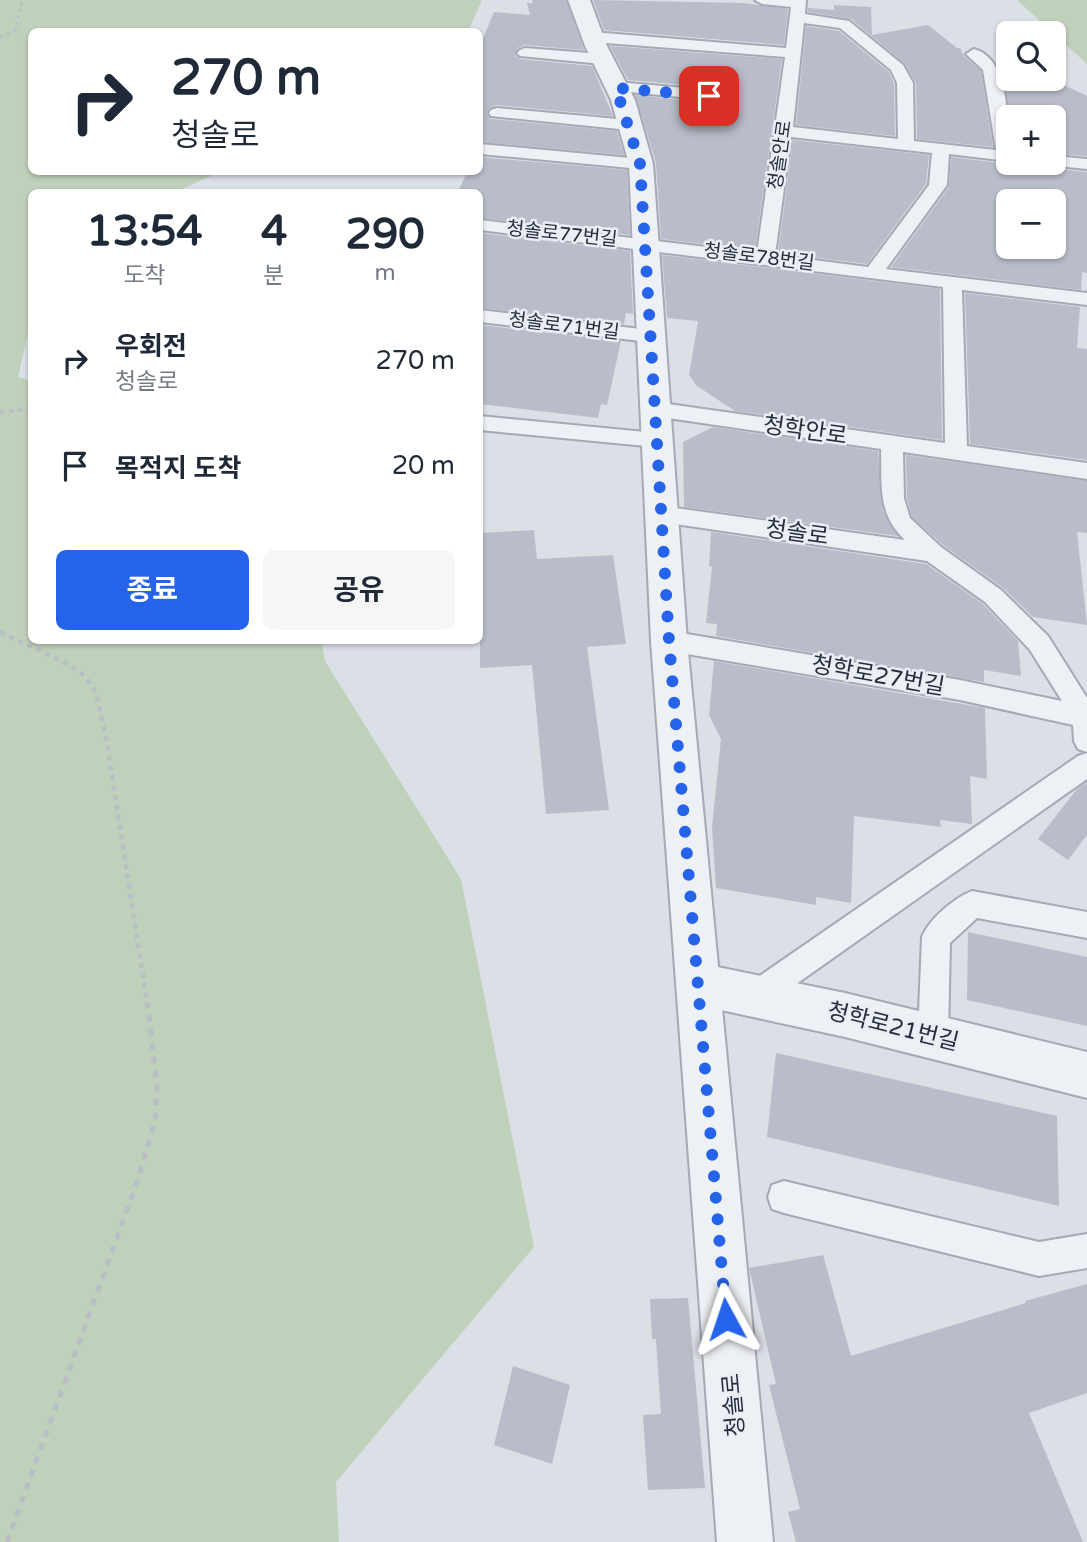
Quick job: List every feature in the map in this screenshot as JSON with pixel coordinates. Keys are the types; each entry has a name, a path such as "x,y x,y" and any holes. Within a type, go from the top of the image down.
{"street":[{"name":"청솔로","path":"579,0 629,125 640,164 669,641 745,1542"},
{"name":"청학로21번길","path":"698,984 845,1015 1087,1075"}],"lane":[{"path":"762,0 799,7 844,24 898,68 905,83 906,144"},
{"name":"청솔안로","path":"765,258 799,7"},
{"path":"525,52 604,61 793,53"},
{"path":"974,54 990,68 997,105"},
{"path":"604,61 709,96"},
{"path":"497,113 629,125"},
{"path":"784,131 996,154"},
{"path":"874,272 938,185 942,148"},
{"path":"483,149 640,164"},
{"path":"1066,161 1087,164"},
{"name":"청솔로77번길","path":"483,225 644,243"},
{"name":"청솔로78번길","path":"644,243 1087,299"},
{"path":"952,282 956,453"},
{"name":"청솔로71번길","path":"483,316 649,337"},
{"name":"청학안로","path":"483,422 655,424 892,443 1087,471"},
{"path":"892,443 893,498 900,522 933,553 993,596 1039,643 1086,725"},
{"name":"청솔로","path":"661,513 933,553"},
{"name":"청학로27번길","path":"669,641 960,690 1086,725"},
{"path":"755,996 1087,764"},
{"path":"933,1037 936,937 972,904 1087,925"},
{"path":"784,1197 1039,1259 1087,1251"}],"path":[{"path":"0,37 15,30 22,0"},
{"path":"0,412 28,409"},
{"path":"0,632 68,664 85,676 96,693 113,784 153,1042 157,1086 155,1121 137,1182 7,1542"}],"green space":[{"path":"0,0 482,0 469,28 28,28 28,175 213,175 182,189 28,189 28,333 18,377 28,380 28,644 322,644 325,661 461,879 534,1247 336,1482 339,1542 0,1542"},
{"path":"1017,0 1087,0 1087,64 1066,45 1066,21 1040,21"}],"building":[{"path":"532,0 566,0 584,50 525,45 518,48 515,55 520,59 592,66 613,116 497,105 489,109 487,114 491,119 617,131 624,155 483,142 483,39 494,12 530,15 527,3 533,3"},
{"path":"593,0 743,3 788,9 784,45 604,30"},
{"path":"834,5 871,7 872,35 928,25 960,48 964,56 981,71 993,147 917,139 916,83 905,64 851,19 808,12 808,8 834,10"},
{"path":"806,26 839,31 889,72 894,84 895,136 796,125"},
{"path":"610,46 782,59 755,250 661,239 656,163 635,95 709,103 719,94 709,87 628,80"},
{"path":"1066,86 1087,96 1087,156 1066,155 1066,105 1008,105 1006,91 1066,91"},
{"path":"793,140 929,155 926,184 867,264 778,253"},
{"path":"483,157 627,170 630,235 483,218 483,189 459,189 466,175 483,175"},
{"path":"951,157 996,163 996,175 1066,175 1066,170 1087,172 1087,273 1082,272 1081,290 891,267 949,187"},
{"path":"483,233 630,251 633,314 626,313 624,324 483,308"},
{"path":"662,255 940,289 942,440 735,411 697,386 689,375 698,321 667,318"},
{"path":"965,293 1080,307 1077,348 1087,349 1087,460 970,444"},
{"path":"483,325 621,341 607,405 601,404 598,418 483,404"},
{"path":"713,427 878,451 883,510 898,536 684,507 683,442"},
{"path":"906,455 1087,481 1087,533 1077,532 1087,625 1033,617 1003,588 943,545 912,517 907,498"},
{"path":"534,530 537,559 613,555 626,644 587,647 609,810 546,814 532,665 480,668 480,644 483,644 483,533"},
{"path":"711,532 926,564 983,604 1018,641 1021,676 984,670 984,682 716,636 717,624 706,623 712,567 709,566"},
{"path":"714,661 985,708 987,779 970,776 972,824 940,820 941,827 854,816 851,903 816,897 816,905 716,888 712,827 721,739 709,715"},
{"path":"1087,782 1087,835 1068,860 1038,839 1077,789"},
{"path":"968,932 1087,957 1087,1026 967,1000"},
{"path":"776,1053 1057,1116 1059,1206 767,1137"},
{"path":"823,1255 851,1356 1087,1284 1087,1393 1029,1413 1083,1542 796,1542 788,1512 800,1509 769,1385 776,1384 749,1268"},
{"path":"688,1298 705,1488 648,1490 643,1415 661,1414 656,1339 652,1339 650,1299"},
{"path":"513,1366 570,1385 552,1464 494,1445"}],"route":[{"path":"709,96 616,88 622,100 640,164 669,641 726,1319"}]}
